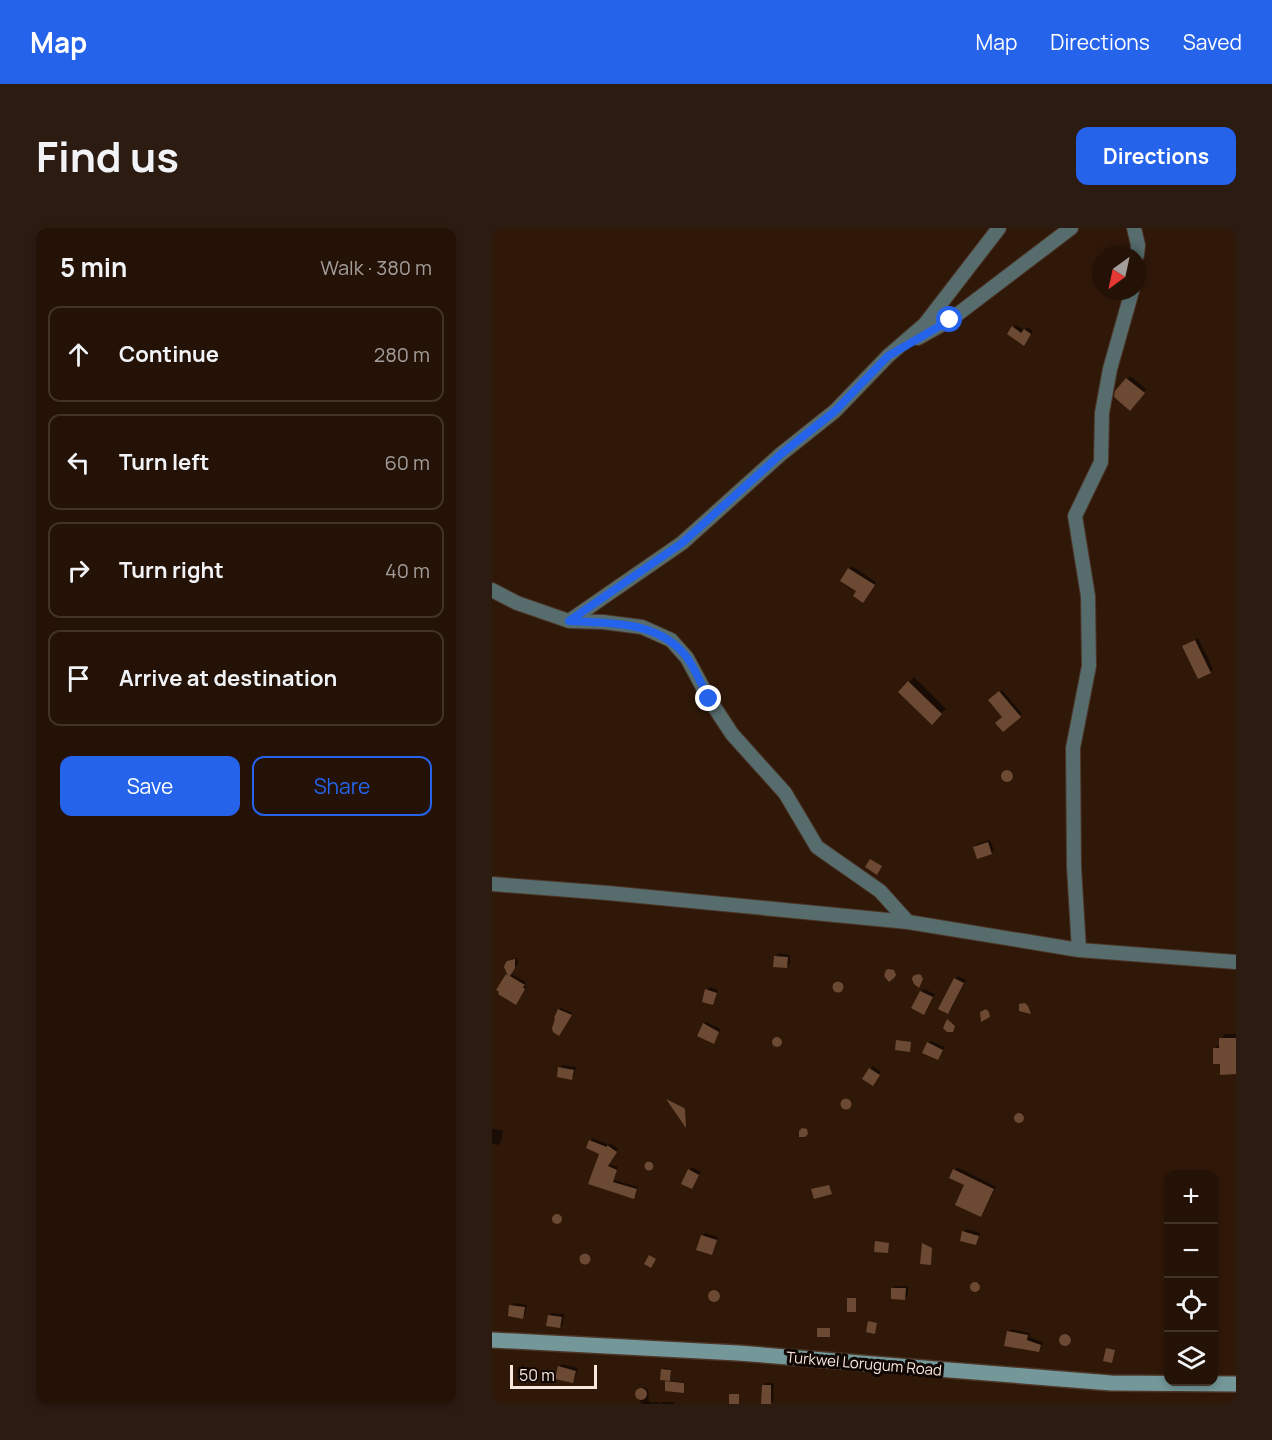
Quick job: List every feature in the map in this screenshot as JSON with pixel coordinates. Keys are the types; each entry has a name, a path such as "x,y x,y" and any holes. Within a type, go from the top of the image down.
{"main road":[{"name":"Turkwel Lorugum Road","path":"492,1340 738,1353 1111,1383 1236,1384"}],"street":[{"path":"569,621 682,543 781,454 835,411 888,356 925,324 999,228"},
{"path":"888,356 950,320 1071,228"},
{"path":"1134,228 1138,246"},
{"path":"1079,950 1074,867 1073,748 1089,666 1088,596 1075,516 1101,462 1102,413 1110,369 1129,300"},
{"path":"492,590 517,603 569,621 642,627 670,640 687,658 709,699 732,734 785,793 818,848 880,891 908,921"},
{"path":"492,884 908,921 1079,950 1236,962"}],"building":[{"path":"1012,326 1021,333 1024,329 1031,334 1024,346 1007,334"},
{"path":"1126,378 1145,393 1130,411 1114,397 1115,391"},
{"path":"848,568 875,585 863,603 853,596 856,591 840,581"},
{"path":"1195,640 1211,673 1198,679 1182,646"},
{"path":"908,681 942,714 932,725 898,692"},
{"path":"999,691 1021,717 1003,732 995,723 1002,717 988,700"},
{"path":"1007,770 1013,776 1007,782 1001,776"},
{"path":"988,842 992,854 977,859 973,847"},
{"path":"870,859 882,866 877,875 865,867"},
{"path":"774,956 788,957 787,968 773,967"},
{"path":"515,959 515,968 510,976 525,985 516,1005 498,994 496,990 506,974 508,976 505,964"},
{"path":"888,969 894,970 896,975 889,982 884,976"},
{"path":"918,974 923,979 919,988 912,979"},
{"path":"954,978 964,983 948,1014 938,1009"},
{"path":"838,981 844,987 838,993 832,987"},
{"path":"705,989 717,993 713,1005 702,1002"},
{"path":"920,991 933,997 924,1015 911,1008"},
{"path":"1025,1003 1031,1014 1019,1011 1019,1004"},
{"path":"558,1009 572,1015 559,1036 553,1032 552,1028"},
{"path":"986,1009 990,1017 981,1022 980,1012"},
{"path":"947,1019 955,1026 953,1032 947,1032 943,1028"},
{"path":"703,1023 719,1032 714,1044 697,1036"},
{"path":"777,1037 782,1042 777,1047 772,1042"},
{"path":"1219,1038 1236,1038 1236,1074 1220,1075 1220,1064 1213,1064 1213,1048 1219,1048"},
{"path":"896,1040 911,1042 910,1052 895,1050"},
{"path":"927,1042 943,1050 938,1060 922,1053"},
{"path":"558,1067 574,1070 572,1080 557,1077"},
{"path":"869,1068 880,1075 873,1086 862,1079"},
{"path":"846,1098 852,1104 846,1110 840,1104"},
{"path":"666,1099 684,1108 686,1128"},
{"path":"1019,1113 1023,1114 1023,1122 1019,1123 1015,1122 1014,1118 1015,1114"},
{"path":"802,1128 807,1129 808,1134 805,1137 799,1137 799,1131"},
{"path":"589,1140 607,1147 607,1145 617,1152 608,1166 617,1170 613,1182 637,1189 634,1199 588,1184 599,1154 586,1148"},
{"path":"649,1161 654,1166 649,1171 644,1166"},
{"path":"688,1169 699,1175 692,1189 681,1184"},
{"path":"953,1169 994,1189 981,1217 955,1205 964,1185 949,1178"},
{"path":"829,1185 832,1194 814,1199 811,1189"},
{"path":"557,1214 562,1219 557,1224 552,1219"},
{"path":"962,1231 979,1236 976,1245 960,1241"},
{"path":"701,1235 717,1240 712,1255 696,1250"},
{"path":"875,1241 889,1243 888,1253 874,1252"},
{"path":"922,1243 932,1248 931,1265 920,1264"},
{"path":"585,1254 589,1255 589,1263 585,1264 581,1263 580,1259 581,1255"},
{"path":"649,1255 656,1259 651,1268 644,1264"},
{"path":"975,1282 980,1287 975,1292 970,1287"},
{"path":"891,1288 906,1288 905,1300 891,1299"},
{"path":"716,1290 720,1296 716,1302 712,1302 708,1294"},
{"path":"847,1298 856,1298 856,1312 847,1312"},
{"path":"509,1305 525,1307 523,1319 508,1316"},
{"path":"548,1315 562,1317 560,1328 546,1326"},
{"path":"868,1321 877,1323 875,1334 866,1332"},
{"path":"817,1328 830,1328 830,1337 817,1337"},
{"path":"1007,1331 1028,1335 1027,1340 1041,1345 1039,1352 1004,1346"},
{"path":"1067,1334 1070,1335 1070,1345 1063,1346 1060,1345 1059,1338 1060,1335"},
{"path":"1106,1348 1115,1350 1112,1363 1103,1361"},
{"path":"558,1366 576,1371 573,1383 555,1379"},
{"path":"661,1369 671,1370 670,1381 660,1380"},
{"path":"665,1381 684,1383 684,1393 665,1391"},
{"path":"762,1385 771,1385 771,1404 761,1404"},
{"path":"641,1388 647,1394 641,1400 635,1394"},
{"path":"729,1394 739,1394 739,1404 729,1404"}],"route":[{"path":"709,699 687,658 670,640 642,627 569,621 682,543 781,454 835,411 888,356 950,320"}]}
